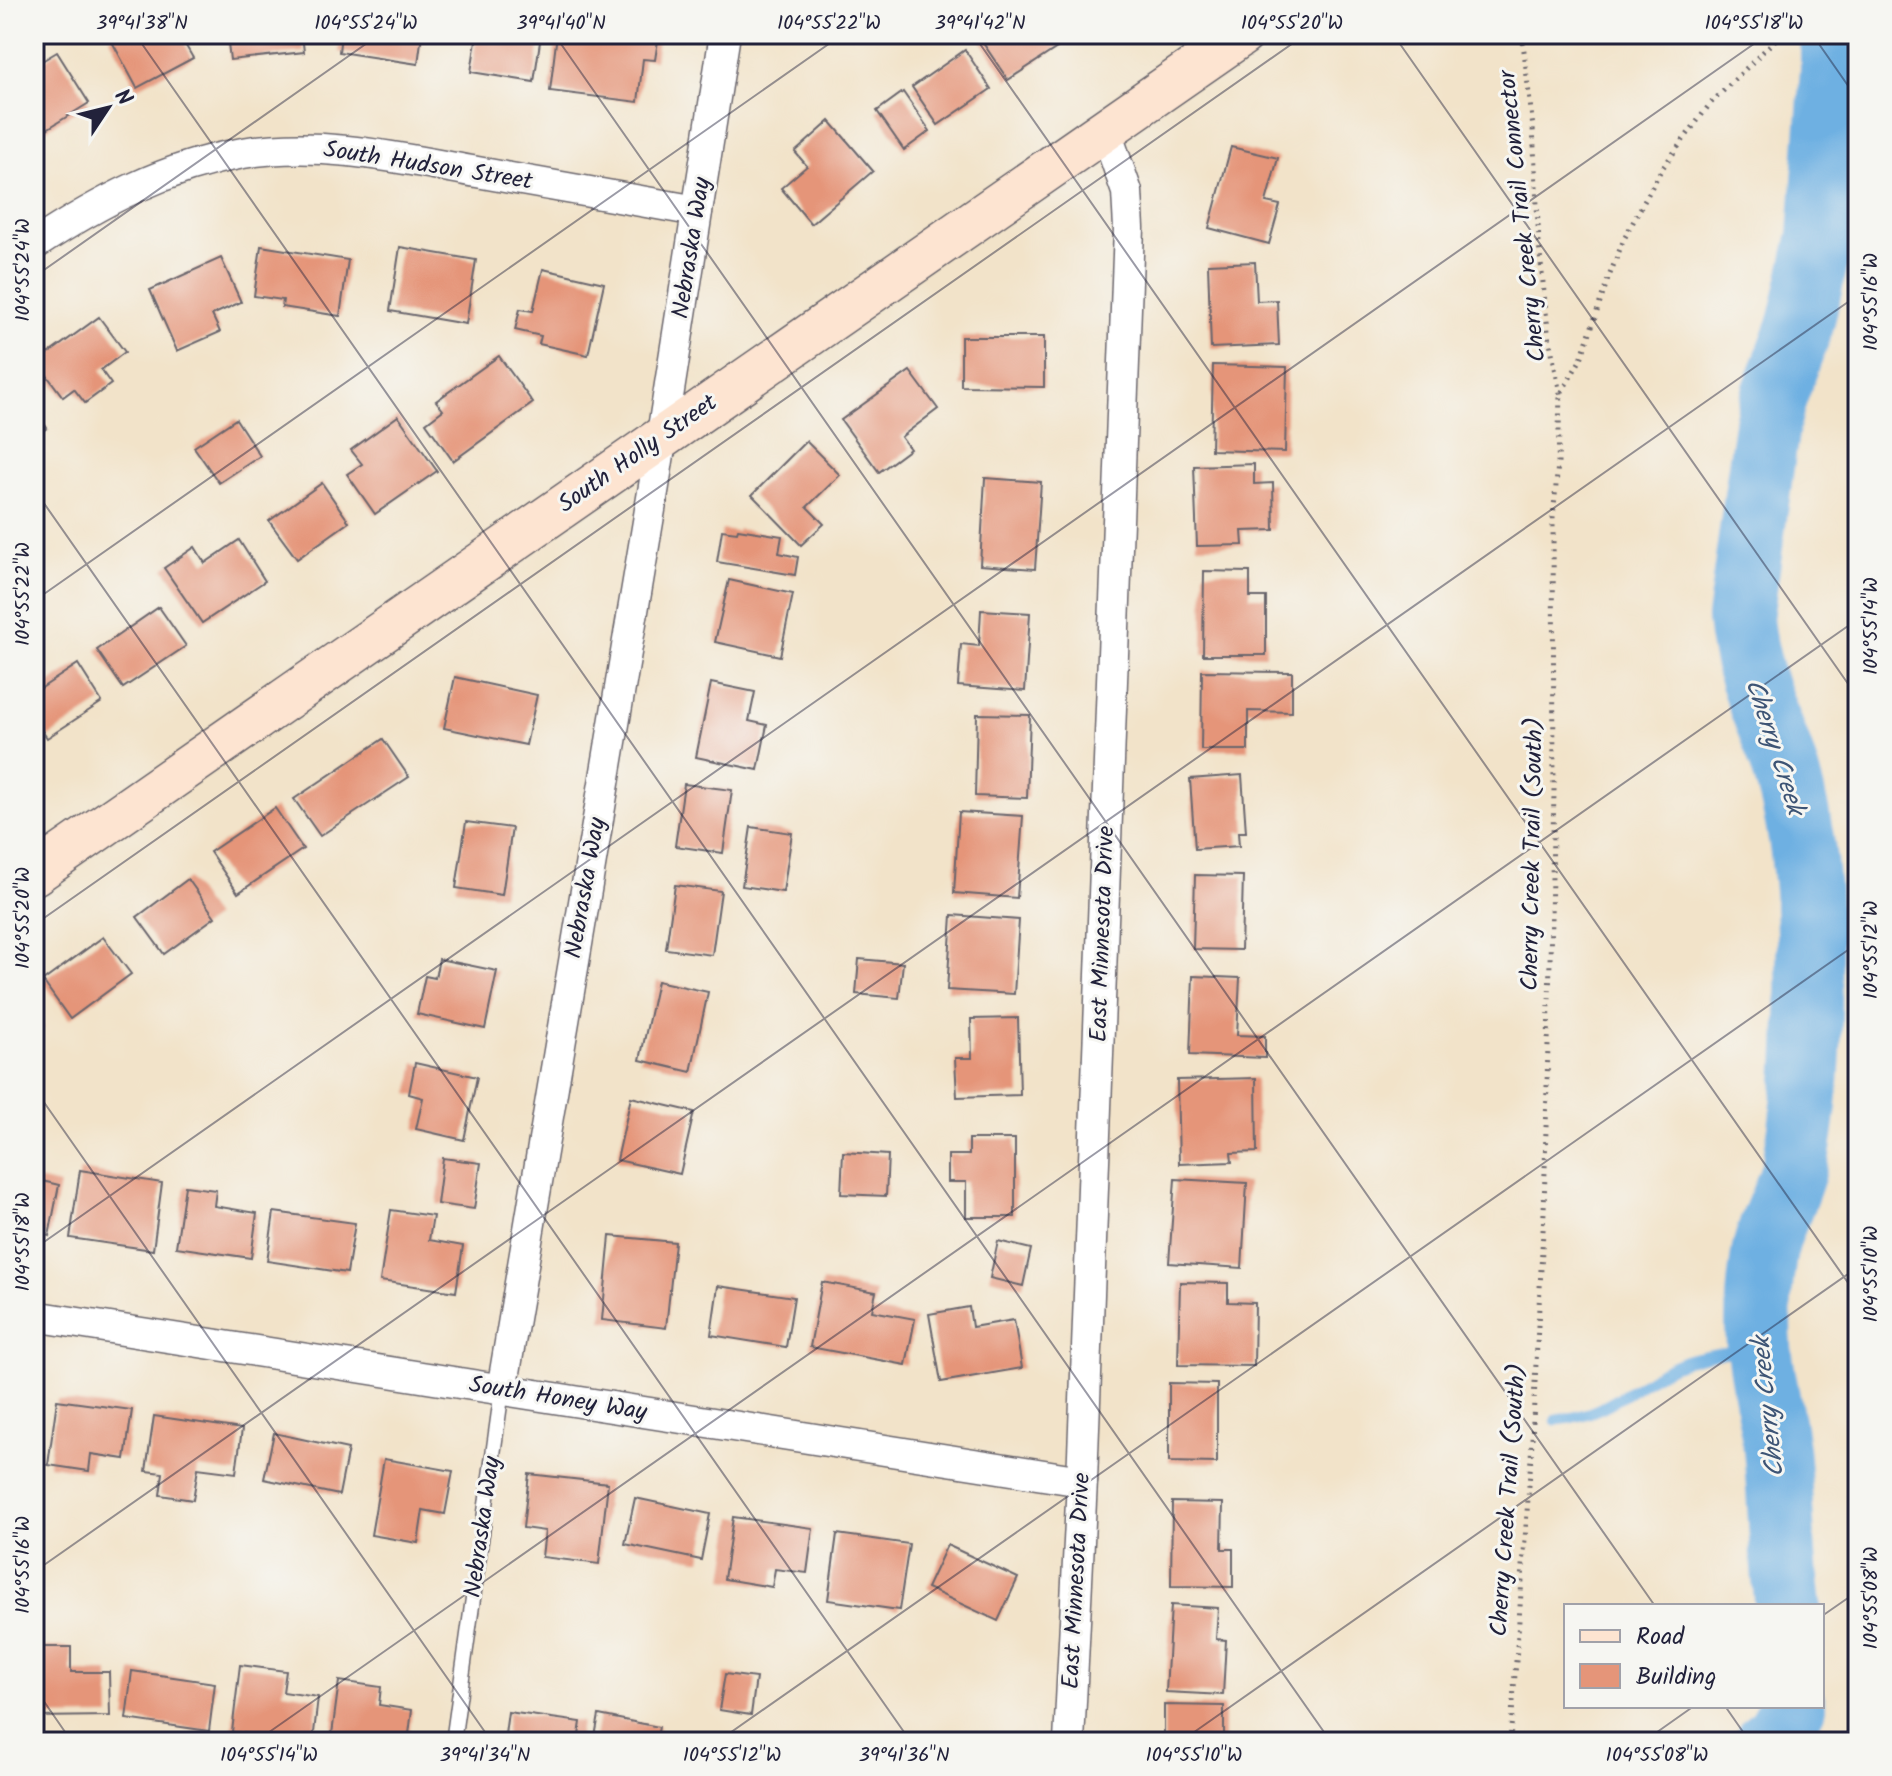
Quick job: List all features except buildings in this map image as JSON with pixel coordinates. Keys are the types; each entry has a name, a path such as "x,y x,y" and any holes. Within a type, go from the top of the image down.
{"main road":[{"name":"South Holly Street","path":"37,866 1243,34"}],"street":[{"name":"Nebraska Way","path":"502,1390 661,438 725,34"},
{"name":"East Minnesota Drive","path":"1069,1742 1082,1481 1129,228 1127,192 1105,129"},
{"name":"South Hudson Street","path":"34,245 79,215 129,189 189,166 244,153 301,148 361,151 697,211"},
{"name":"South Honey Way","path":"34,1316 1082,1481"}],"lane":[{"name":"Nebraska Way","path":"453,1742 502,1390"}],"path":[{"name":"Cherry Creek Trail Connector","path":"1522,34 1533,128 1539,244 1548,331 1560,395"},
{"name":"Cherry Creek Trail (South)","path":"1510,1742 1531,1458 1544,1212 1554,793 1553,519 1560,395 1581,359 1608,279 1643,201 1661,170 1710,104 1781,34"}],"waterway":[{"name":"Cherry Creek","path":"1788,1604 1776,1449 1760,1360 1758,1315 1765,1249 1793,1172 1801,1131 1809,1019 1808,912 1805,867 1794,800 1750,673 1740,618 1767,424 1801,324 1821,236 1833,34"},
{"path":"1556,1420 1594,1411 1685,1361 1759,1347"},
{"name":"Cherry Creek","path":"1768,1742 1777,1734 1792,1708"}]}
